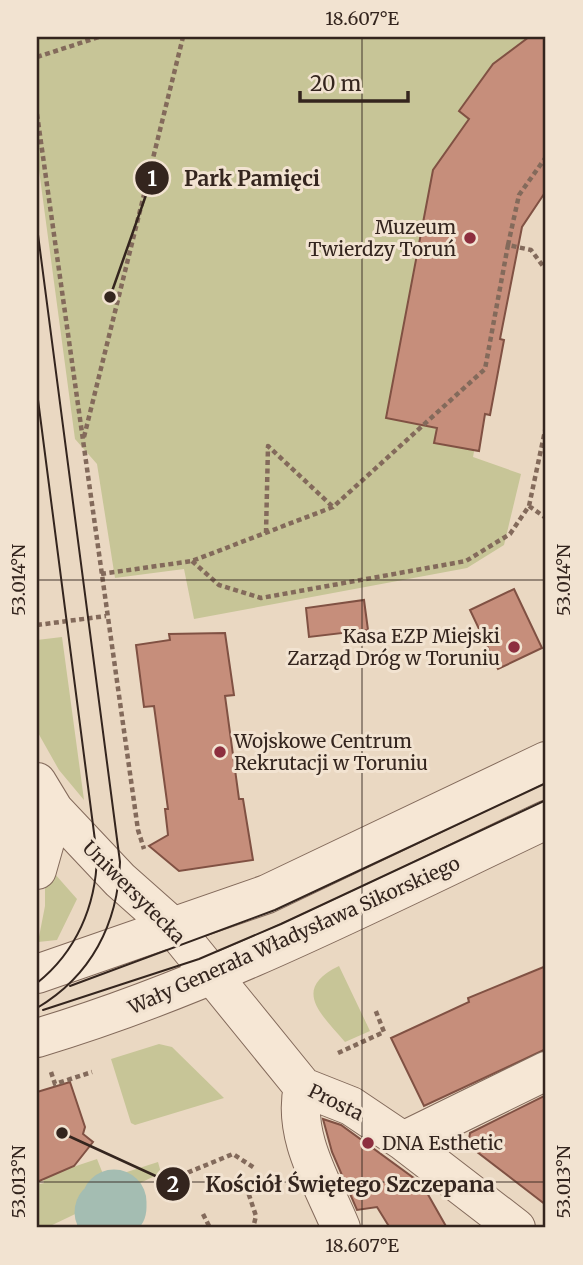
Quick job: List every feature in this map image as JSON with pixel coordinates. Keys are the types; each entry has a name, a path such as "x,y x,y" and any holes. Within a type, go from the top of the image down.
{"street":[{"path":"37,974 267,894 546,761"},
{"name":"Uniwersytecka","path":"45,796 120,880 173,927 213,975"},
{"name":"Uniwersytecka","path":"37,870 45,796"},
{"name":"Wały Generała Władysława Sikorskiego","path":"44,1054 120,1013 213,975 546,820"},
{"name":"Prosta","path":"213,975 303,1087 351,1105 403,1141 516,1228"},
{"path":"403,1141 546,1071"},
{"path":"303,1087 300,1111 303,1136 341,1228"}],"path":[{"path":"37,57 99,37"},
{"path":"83,442 183,37"},
{"path":"37,114 106,616 138,830 146,852"},
{"path":"101,574 192,561 333,507 485,369 519,194 546,157"},
{"path":"508,244 531,250 546,270"},
{"path":"192,561 219,585 261,598 466,561 510,534 529,506 546,426"},
{"path":"266,533 268,446 333,507"},
{"path":"529,506 546,518"},
{"path":"37,625 106,616"},
{"path":"338,1052 384,1032 375,1009"},
{"path":"44,1054 55,1084 92,1072"},
{"path":"172,1179 233,1154 256,1169"},
{"path":"246,1186 256,1216 253,1228"},
{"path":"203,1214 210,1228"}],"shaded area":[{"path":"37,37 546,37 546,179 516,226 473,457 521,474 504,545 467,568 194,619 184,569 115,578 97,464 75,439 37,155"},
{"path":"62,637 84,800 59,770 37,731 37,640"},
{"path":"54,873 77,899 57,940 38,942 45,906 45,875"},
{"path":"339,966 370,1031 345,1042 320,1012 313,993 316,984 324,975"},
{"path":"159,1044 172,1047 224,1098 135,1125 131,1123 111,1059"},
{"path":"97,1159 105,1179 158,1162 161,1173 46,1228 37,1228 37,1178 40,1184 44,1183 43,1177"}],"building":[{"name":"Muzeum Twierdzy Toruń","path":"529,37 546,37 546,191 522,227 500,339 504,340 490,415 485,414 479,451 434,443 437,428 386,418 433,170 469,119 459,111 493,64"},
{"path":"514,589 542,648 498,669 470,610"},
{"path":"364,600 368,630 309,637 306,608"},
{"path":"225,633 234,695 225,696 239,799 243,799 253,860 179,871 149,846 168,835 165,809 168,809 154,706 144,707 136,645 170,640 169,634"},
{"path":"546,966 546,1049 424,1106 391,1038 469,1002 468,998"},
{"path":"70,1082 85,1127 83,1134 93,1142 74,1166 37,1182 37,1092"},
{"path":"546,1095 546,1205 468,1145 470,1133"},
{"path":"323,1119 341,1125 422,1184 447,1228 390,1228 377,1207 357,1210 332,1152"}],"waterway":[{"path":"107,1212 114,1207 114,1202"}],"tram line":[{"path":"37,227 120,862 114,906 98,946 72,980 37,1008"},
{"path":"37,392 97,856 93,893 81,927 63,957 37,983"},
{"path":"70,986 275,910 546,783"},
{"path":"43,1010 199,959 281,924 546,800"}],"place":[{"name":"Muzeum Twierdzy Toruń","path":"470,238"},
{"name":"Park Pamięci","path":"110,297"},
{"name":"Kasa EZP Miejski Zarząd Dróg w Toruniu","path":"514,647"},
{"name":"Wojskowe Centrum Rekrutacji w Toruniu","path":"220,752"},
{"name":"Kościół Świętego Szczepana","path":"62,1133"},
{"name":"DNA Esthetic","path":"368,1143"}]}
